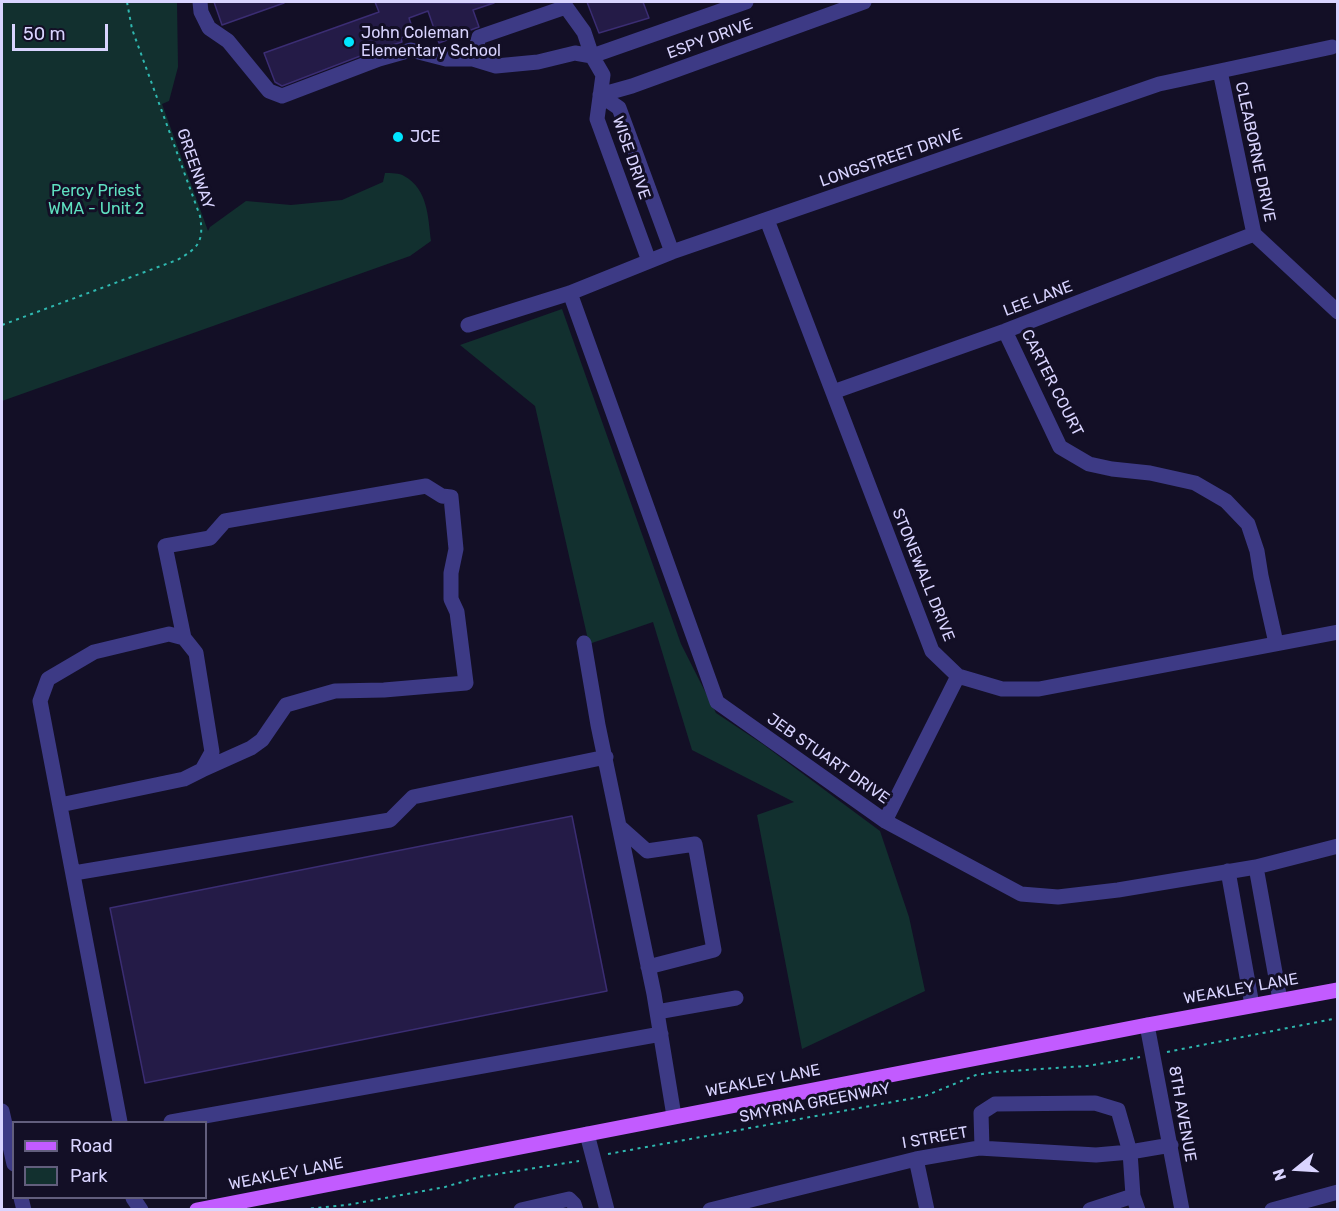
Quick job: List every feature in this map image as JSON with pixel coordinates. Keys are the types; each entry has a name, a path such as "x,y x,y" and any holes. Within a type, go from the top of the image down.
{"main road":[{"name":"WEAKLEY LANE","path":"197,1209 1147,1024 1338,990"}],"street":[{"path":"200,2 201,12 209,28 228,41 269,91 282,96 379,59 411,50 446,59 473,59 496,66 538,62 575,53 592,56 746,2"},
{"name":"ESPY DRIVE","path":"600,95 632,86 864,2"},
{"path":"473,59 479,37 566,7 584,32 592,56 603,75 600,95"},
{"name":"LONGSTREET DRIVE","path":"468,325 570,293 672,252 1159,84 1332,47"},
{"name":"CLEABORNE DRIVE","path":"1220,71 1254,234 1338,312"},
{"name":"WISE DRIVE","path":"649,261 597,119 600,95 619,108 672,252"},
{"name":"STONEWALL DRIVE","path":"768,220 932,651 958,676 1002,689 1039,688 1338,632"},
{"name":"LEE LANE","path":"833,392 1005,331 1254,234"},
{"name":"JEB STUART DRIVE","path":"570,293 717,702 885,821 1021,894 1058,897 1228,872 1338,846"},
{"name":"CARTER COURT","path":"1005,331 1060,447 1089,464 1150,473 1195,483 1226,501 1248,524 1257,551 1276,643"},
{"path":"60,805 184,779 251,748 262,740 286,705 334,691 384,690 466,683 457,612 451,599 456,549 451,497 442,496 426,486 225,521 210,538 165,546 184,638 196,653 212,752 201,770"},
{"path":"120,1121 40,702 48,679 94,652 169,634 184,638"},
{"path":"584,643 657,1012 674,1116"},
{"path":"885,821 958,676"},
{"path":"74,873 390,820 413,797 606,758"},
{"path":"620,827 647,851 695,844 714,950 648,967"},
{"path":"1256,867 1280,1000"},
{"path":"1228,872 1252,1005"},
{"path":"657,1012 736,999"},
{"name":"8TH AVENUE","path":"1147,1024 1182,1209"},
{"path":"177,1121 660,1034"},
{"path":"982,1148 981,1113 995,1104 1095,1103 1118,1110 1130,1152 1136,1203 1090,1209"},
{"path":"2,1111 12,1155"},
{"path":"587,1134 607,1209"},
{"name":"I STREET","path":"710,1209 916,1159 982,1148 1096,1155 1130,1152 1171,1144"},
{"path":"916,1159 927,1209"},
{"path":"1272,1209 1338,1192"},
{"path":"521,1209 569,1199 576,1209"}],"path":[{"name":"GREENWAY","path":"2,325 177,260 193,251 202,234 200,216 132,29 128,2"},
{"name":"SMYRNA GREENWAY","path":"296,1209 347,1205 479,1177 593,1158 925,1095 976,1075 1088,1066 1338,1018"}],"green space":[{"name":"Percy Priest WMA - Unit 2","path":"2,2 177,2 178,67 169,101 162,104 208,231 210,227 246,201 291,205 342,200 383,182 385,173 393,173 402,175 418,188 425,204 431,241 410,256 2,401"},
{"path":"562,309 681,644 716,713 764,745 880,831 909,917 925,991 802,1049 757,815 794,802 692,750 653,622 589,644 535,406 460,345"}],"building":[{"path":"214,2 284,2 284,3 222,25"},
{"name":"John Coleman Elementary School","path":"375,2 494,3 473,10 479,27 439,43 428,11 409,18 414,33 401,38 402,42 282,86 275,82 264,53 379,12"},
{"path":"587,2 643,2 649,18 599,33"},
{"path":"572,816 607,991 145,1083 110,908"}],"place":[{"name":"John Coleman Elementary School","path":"349,42"},
{"name":"JCE","path":"398,137"}]}
